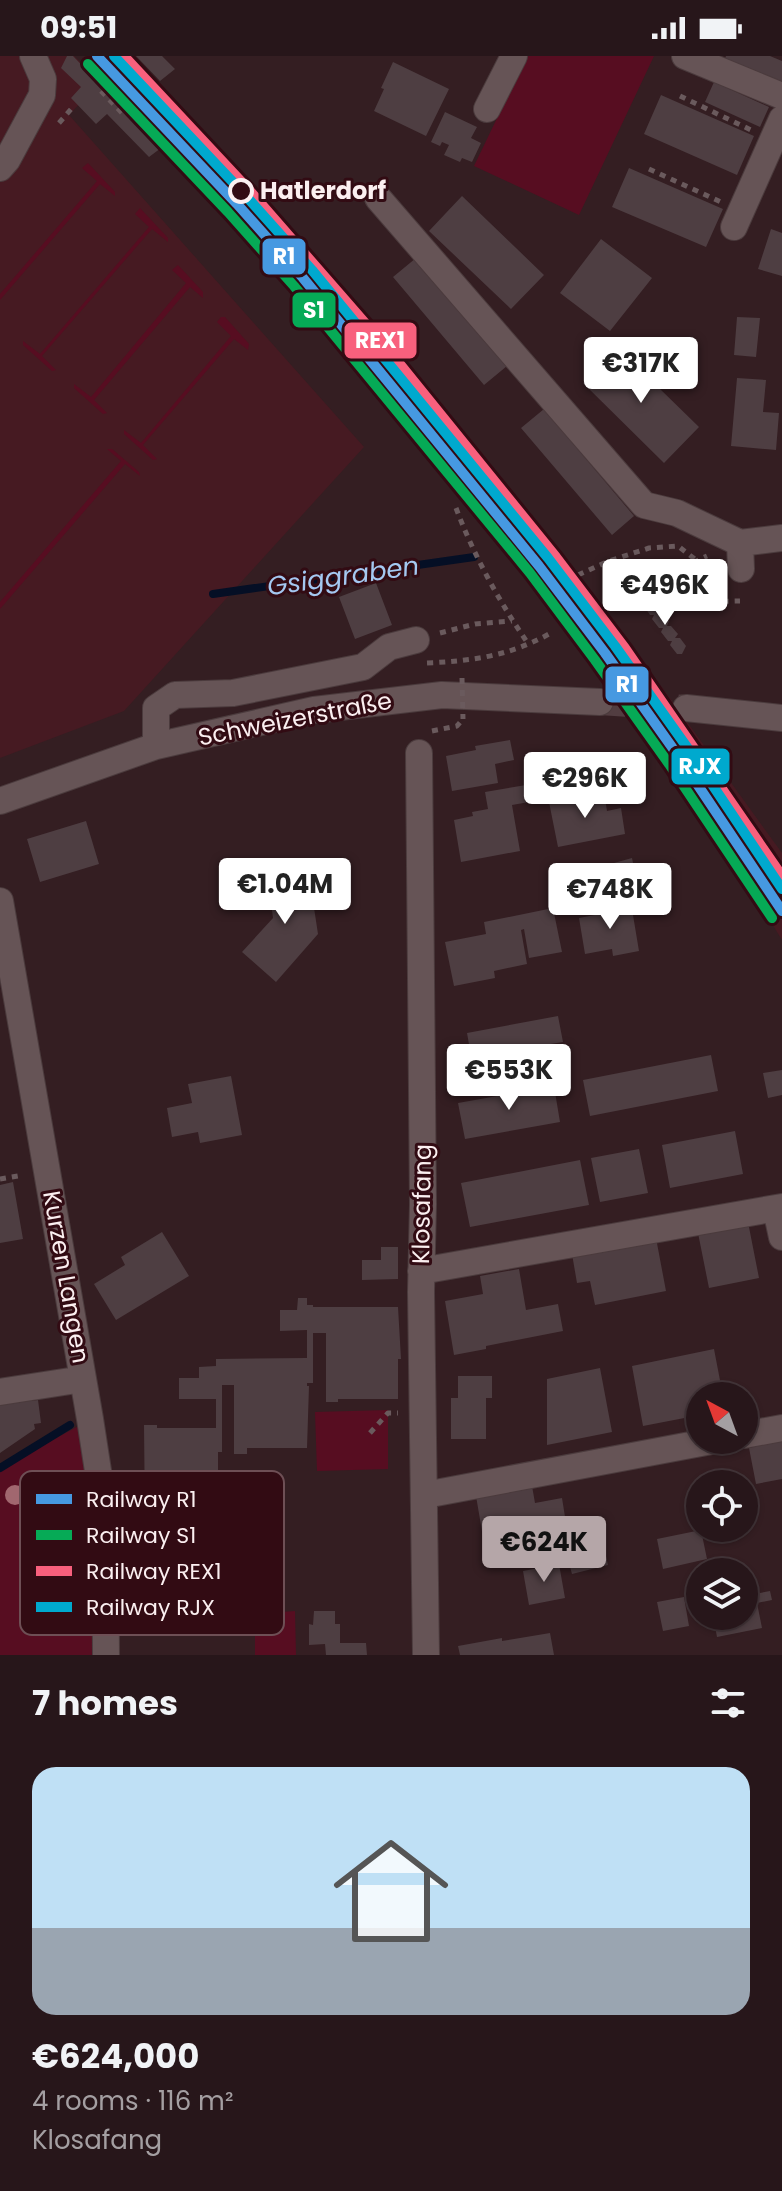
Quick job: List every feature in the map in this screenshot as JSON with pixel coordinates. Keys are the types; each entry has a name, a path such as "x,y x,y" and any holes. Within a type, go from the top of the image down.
{"street":[{"path":"0,168 42,95 43,79 33,56"},
{"path":"487,109 514,56"},
{"path":"685,56 782,96"},
{"path":"738,219 778,130"},
{"path":"378,198 644,505 677,513 740,556 782,538"},
{"path":"156,746 156,708 175,695 233,693 363,667 389,647 416,640"},
{"name":"Schweizerstraße","path":"0,801 156,746 314,710 442,695 600,702"},
{"path":"686,708 782,718"},
{"name":"Klosafang","path":"419,753 426,1655"},
{"name":"Kurzen Langen","path":"0,901 98,1471"},
{"path":"421,1271 779,1208 782,1237"},
{"path":"0,1392 83,1379"},
{"path":"758,1432 782,1428"},
{"path":"425,1495 686,1446"},
{"name":"Kurzen Langen","path":"106,1635 106,1655"}],"path":[{"path":"101,91 123,114"},
{"path":"680,96 778,130"},
{"path":"649,169 738,219"},
{"path":"456,508 466,534 512,621 529,645"},
{"path":"578,575 649,548 678,546 696,560"},
{"path":"628,593 696,560"},
{"path":"696,560 682,602 740,601"},
{"path":"416,640 475,624 512,621"},
{"path":"460,662 510,653 549,634"},
{"path":"462,678 463,719"}],"shaded area":[{"path":"0,56 74,56 100,82 69,115 364,447 124,711 0,758"},
{"path":"527,56 654,56 579,215 474,166"},
{"path":"88,163 115,192 115,196 100,184 0,300 0,294 97,181 82,168"},
{"path":"140,208 168,238 168,242 152,229 42,356 56,370 52,371 23,345 23,341 40,354 149,227 135,214"},
{"path":"178,265 203,292 203,298 190,287 94,400 107,413 103,414 74,388 74,384 91,397 186,283 172,270"},
{"path":"225,317 249,344 248,350 234,339 143,445 157,459 153,460 124,434 124,430 141,443 231,336 217,322"},
{"path":"107,449 112,449 140,476 125,464 0,609 0,602 121,461"},
{"path":"661,686 782,853 782,940 660,761 673,761"},
{"path":"388,1410 388,1469 317,1471 315,1412"},
{"path":"88,1421 91,1471 20,1471 20,1635 99,1635 100,1655 0,1655 0,1468"},
{"path":"295,1611 296,1655 255,1655 255,1635 284,1635 284,1612"}],"building":[{"path":"67,56 73,56 161,148 149,157 107,114 96,124 71,98 81,87 61,68"},
{"path":"136,56 162,56 175,69 160,81"},
{"path":"726,56 770,56 782,61 782,82 724,61"},
{"path":"393,62 449,89 426,136 374,111"},
{"path":"714,82 769,107 760,127 705,102"},
{"path":"661,95 754,136 737,175 644,134"},
{"path":"445,112 477,127 471,138 481,143 472,162 462,158 460,162 444,155 449,145 442,142 440,146 431,142"},
{"path":"629,168 723,209 706,247 612,207"},
{"path":"462,196 544,275 511,309 429,231"},
{"path":"771,229 782,233 782,276 758,269"},
{"path":"601,239 652,278 610,331 560,293"},
{"path":"416,258 507,366 484,385 393,277"},
{"path":"737,317 760,318 756,357 734,355"},
{"path":"618,348 699,427 664,463 583,383"},
{"path":"737,378 766,380 763,412 779,413 776,450 731,446"},
{"path":"544,409 634,516 612,535 521,428"},
{"path":"376,583 392,625 355,639 339,597"},
{"path":"648,600 653,600 660,608 658,613 662,612 669,621 667,626 678,634 675,638 680,638 686,646 682,654 677,654 670,645 672,641 668,641 661,632 663,628 659,628 652,619 654,615 650,615 644,606"},
{"path":"510,740 514,760 495,764 498,783 452,791 446,756 476,750 475,746"},
{"path":"526,785 529,802 512,805 520,851 461,862 454,820 488,809 485,792"},
{"path":"604,792 607,811 621,808 625,834 558,847 549,802"},
{"path":"86,821 99,864 40,882 27,839"},
{"path":"632,858 634,868 617,873 614,863"},
{"path":"309,875 318,934 276,982 242,952 273,918 268,879"},
{"path":"631,903 639,951 613,956 612,949 585,954 579,918 600,914 599,908"},
{"path":"553,908 562,952 529,958 524,929 521,930 527,964 494,971 495,978 454,986 445,942 486,934 484,922"},
{"path":"558,1016 563,1042 527,1048 528,1057 473,1067 467,1033"},
{"path":"711,1055 718,1091 590,1116 583,1080"},
{"path":"782,1070 782,1095 768,1098 763,1073"},
{"path":"231,1076 242,1135 200,1143 198,1132 172,1137 167,1108 192,1103 188,1084"},
{"path":"554,1086 560,1122 465,1139 458,1103"},
{"path":"735,1131 743,1174 670,1188 662,1145"},
{"path":"639,1149 648,1193 600,1202 591,1158"},
{"path":"580,1160 589,1205 470,1227 461,1183"},
{"path":"13,1182 23,1239 0,1243 0,1185"},
{"path":"748,1222 759,1278 709,1288 698,1233"},
{"path":"162,1232 189,1276 116,1320 94,1284 125,1265 121,1257"},
{"path":"656,1238 666,1291 595,1305 590,1281 577,1283 572,1254"},
{"path":"381,1247 398,1247 398,1279 362,1280 362,1260 381,1260"},
{"path":"519,1269 526,1310 558,1304 563,1331 454,1355 445,1301 483,1294 480,1276"},
{"path":"298,1298 307,1298 307,1305 313,1307 398,1307 401,1359 398,1359 398,1399 338,1399 338,1402 326,1402 326,1333 313,1333 313,1383 307,1383 307,1448 247,1448 247,1454 234,1454 234,1385 222,1385 222,1452 218,1452 218,1471 144,1471 144,1425 157,1425 157,1428 216,1428 216,1399 179,1399 179,1378 199,1378 199,1367 216,1366 216,1359 307,1358 307,1330 280,1331 280,1310 297,1310"},
{"path":"714,1349 720,1382 686,1382 686,1418 643,1426 632,1366"},
{"path":"600,1368 612,1432 547,1445 547,1379"},
{"path":"458,1376 492,1376 492,1398 486,1398 486,1439 451,1439 451,1398 458,1398"},
{"path":"30,1398 31,1401 38,1400 41,1423 34,1424 35,1429 0,1453 0,1403"},
{"path":"782,1440 782,1479 758,1484 758,1470 753,1470 750,1454 758,1454 758,1446"},
{"path":"532,1486 535,1503 562,1498 566,1523 483,1537 476,1496"},
{"path":"686,1533 686,1542 703,1542 707,1558 686,1558 686,1564 663,1569 657,1539"},
{"path":"603,1543 608,1565 572,1574 566,1552"},
{"path":"559,1564 565,1598 529,1605 523,1571"},
{"path":"770,1591 772,1600 758,1603 758,1593"},
{"path":"684,1597 686,1627 663,1631 657,1602"},
{"path":"758,1608 762,1628 758,1629"},
{"path":"314,1611 335,1611 335,1624 340,1624 340,1643 366,1643 367,1655 326,1655 325,1644 309,1645 309,1624 313,1625"},
{"path":"716,1630 752,1630 717,1637"},
{"path":"550,1633 554,1655 460,1655 458,1646 502,1638 502,1641"}],"waterway":[{"name":"Gsiggraben","path":"213,594 474,557"},
{"path":"0,1468 70,1425"}],"tunnel":[{"path":"600,702 686,708"}],"rail line":[{"name":"R1","path":"97,56 303,278 539,566 679,757 782,911"},
{"name":"RJX","path":"114,56 312,270 548,558 689,750 782,889"},
{"name":"REX1","path":"124,56 250,191 386,347 556,557 625,648 782,876"},
{"name":"S1","path":"88,64 294,286 530,573 669,764 772,918"}],"place":[{"name":"Hatlerdorf","path":"241,191"}]}
